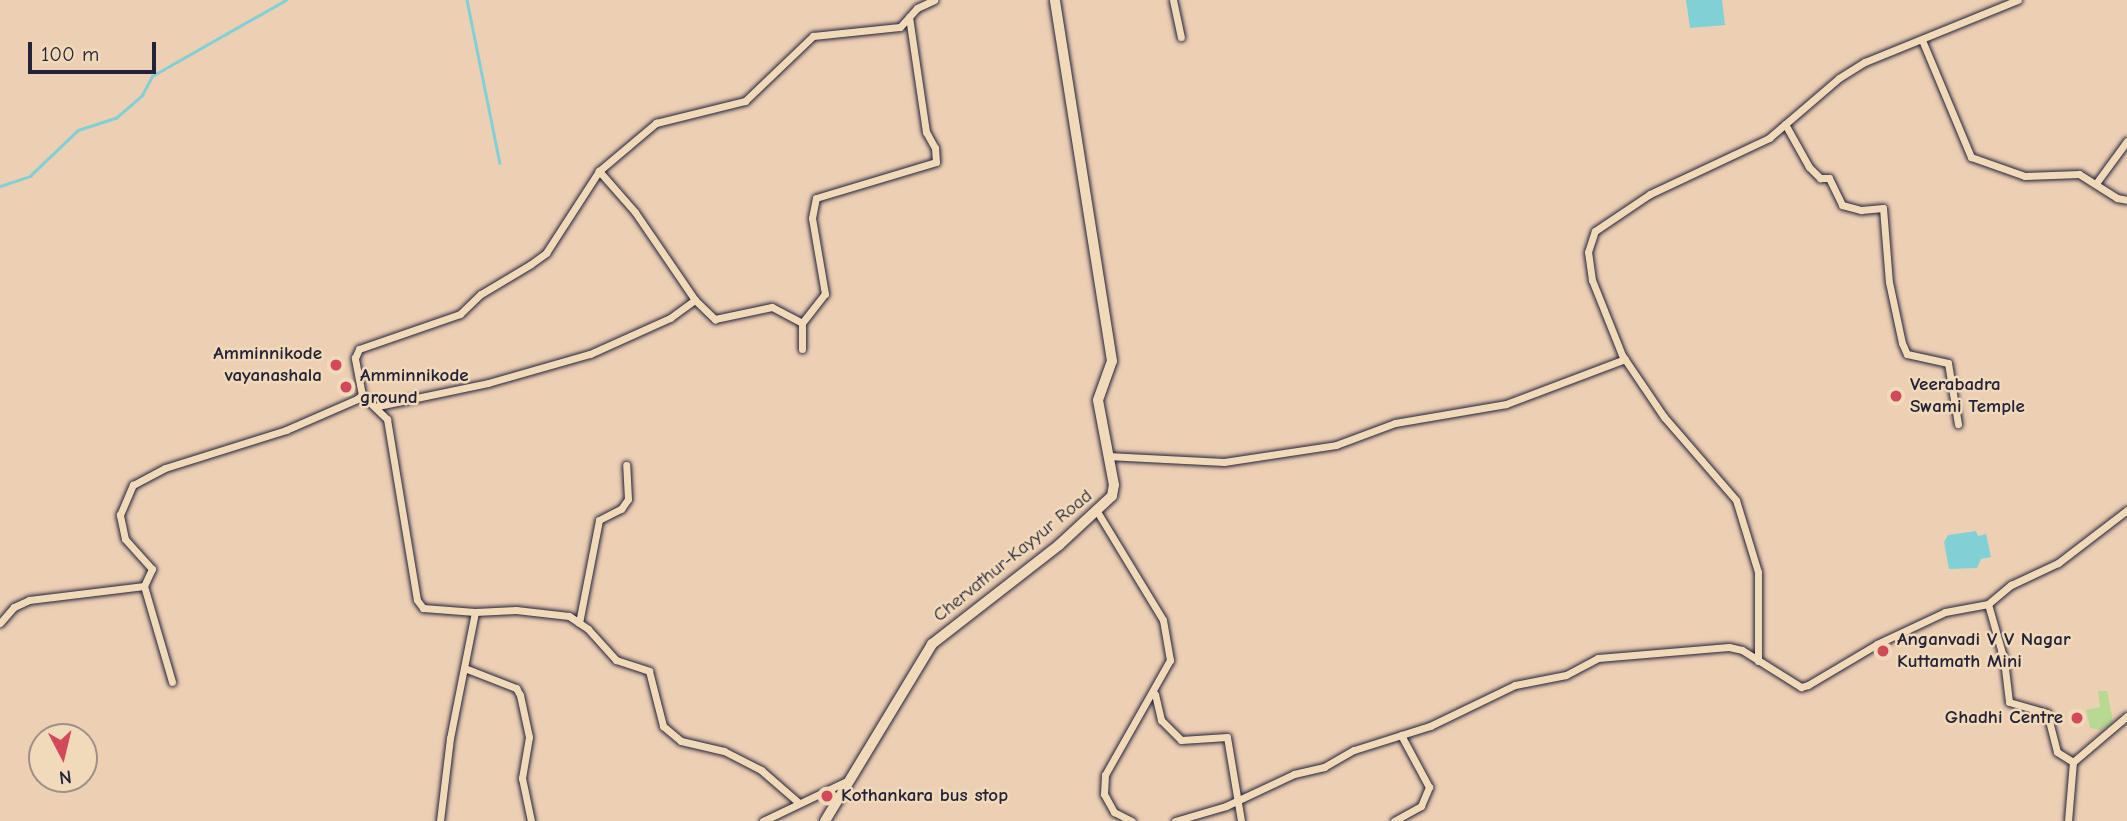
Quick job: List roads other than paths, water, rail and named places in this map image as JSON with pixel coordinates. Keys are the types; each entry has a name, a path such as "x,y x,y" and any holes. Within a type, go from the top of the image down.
{"main road":[{"name":"Chervathur-Kayyur Road","path":"825,821 932,644 1098,513 1112,496 1098,400 1112,361 1055,0"}],"street":[{"path":"798,802 761,770 724,751 681,741 663,726 649,671 615,660 569,616 528,611 475,612 423,608 417,600 387,419 378,406 362,395 355,358 359,349 460,314 481,294 546,253 599,171 656,123 745,101 813,36 900,27 909,17 934,0"},
{"path":"1173,0 1181,37"},
{"path":"1758,661 1758,572 1736,500 1664,417 1625,359 1592,280 1588,252 1595,231 1620,211 1734,158 1785,124 1856,67 2018,0"},
{"path":"802,349 802,323 825,294 812,218 816,198 936,162 935,148 926,132 909,17"},
{"path":"1922,40 1971,157 2025,176 2079,174 2097,182 2117,198 2127,200"},
{"path":"1785,124 1810,167 1820,178 1829,178 1842,205 1861,210 1883,208 1889,282 1902,343 1907,354 1948,363 1958,424"},
{"path":"2097,182 2127,141"},
{"path":"599,171 635,212 695,300 715,319 772,307 802,323"},
{"path":"378,406 488,383 590,354 670,318 695,300"},
{"path":"1107,456 1224,462 1336,444 1395,423 1506,404 1625,359"},
{"path":"172,682 144,586 152,569 125,539 120,515 133,485 165,468 286,430 362,395"},
{"path":"579,623 599,520 621,509 628,499 626,465"},
{"path":"1175,821 1237,801 1354,750 1401,735 1515,685 1566,675 1598,658 1729,647 1801,687 1945,612 1988,604 2011,585 2058,562 2127,510"},
{"path":"1098,513 1163,620 1170,660 1155,694 1105,775 1104,794 1114,812 1132,821"},
{"path":"0,622 14,607 29,600 144,586"},
{"path":"1988,604 2004,660 2009,702 2047,713 2057,752 2073,762"},
{"path":"440,821 450,737 467,668 475,612"},
{"path":"467,668 516,688 520,695 529,737 522,778 531,821"},
{"path":"1155,694 1161,720 1181,740 1227,737 1241,821"},
{"path":"2068,821 2073,762 2127,716"},
{"path":"1394,821 1421,806 1429,787 1401,735"},
{"path":"763,821 798,802 847,781"}],"water":[{"path":"1686,0 1722,0 1725,25 1690,28"},
{"path":"1976,531 1978,536 1986,534 1991,557 1981,559 1977,568 1949,569 1944,542 1948,535"}],"waterway":[{"path":"0,186 30,176 78,130 116,118 142,95 152,76 286,0"},
{"path":"467,0 500,163"}],"place":[{"name":"Amminnikode vayanashala","path":"336,365"},
{"name":"Amminnikode ground","path":"346,387"},
{"name":"Veerabadra Swami Temple","path":"1896,396"},
{"name":"Anganvadi V V Nagar Kuttamath Mini","path":"1883,651"},
{"name":"Ghadhi Centre","path":"2077,718"},
{"name":"Kothankara bus stop","path":"827,796"}]}
